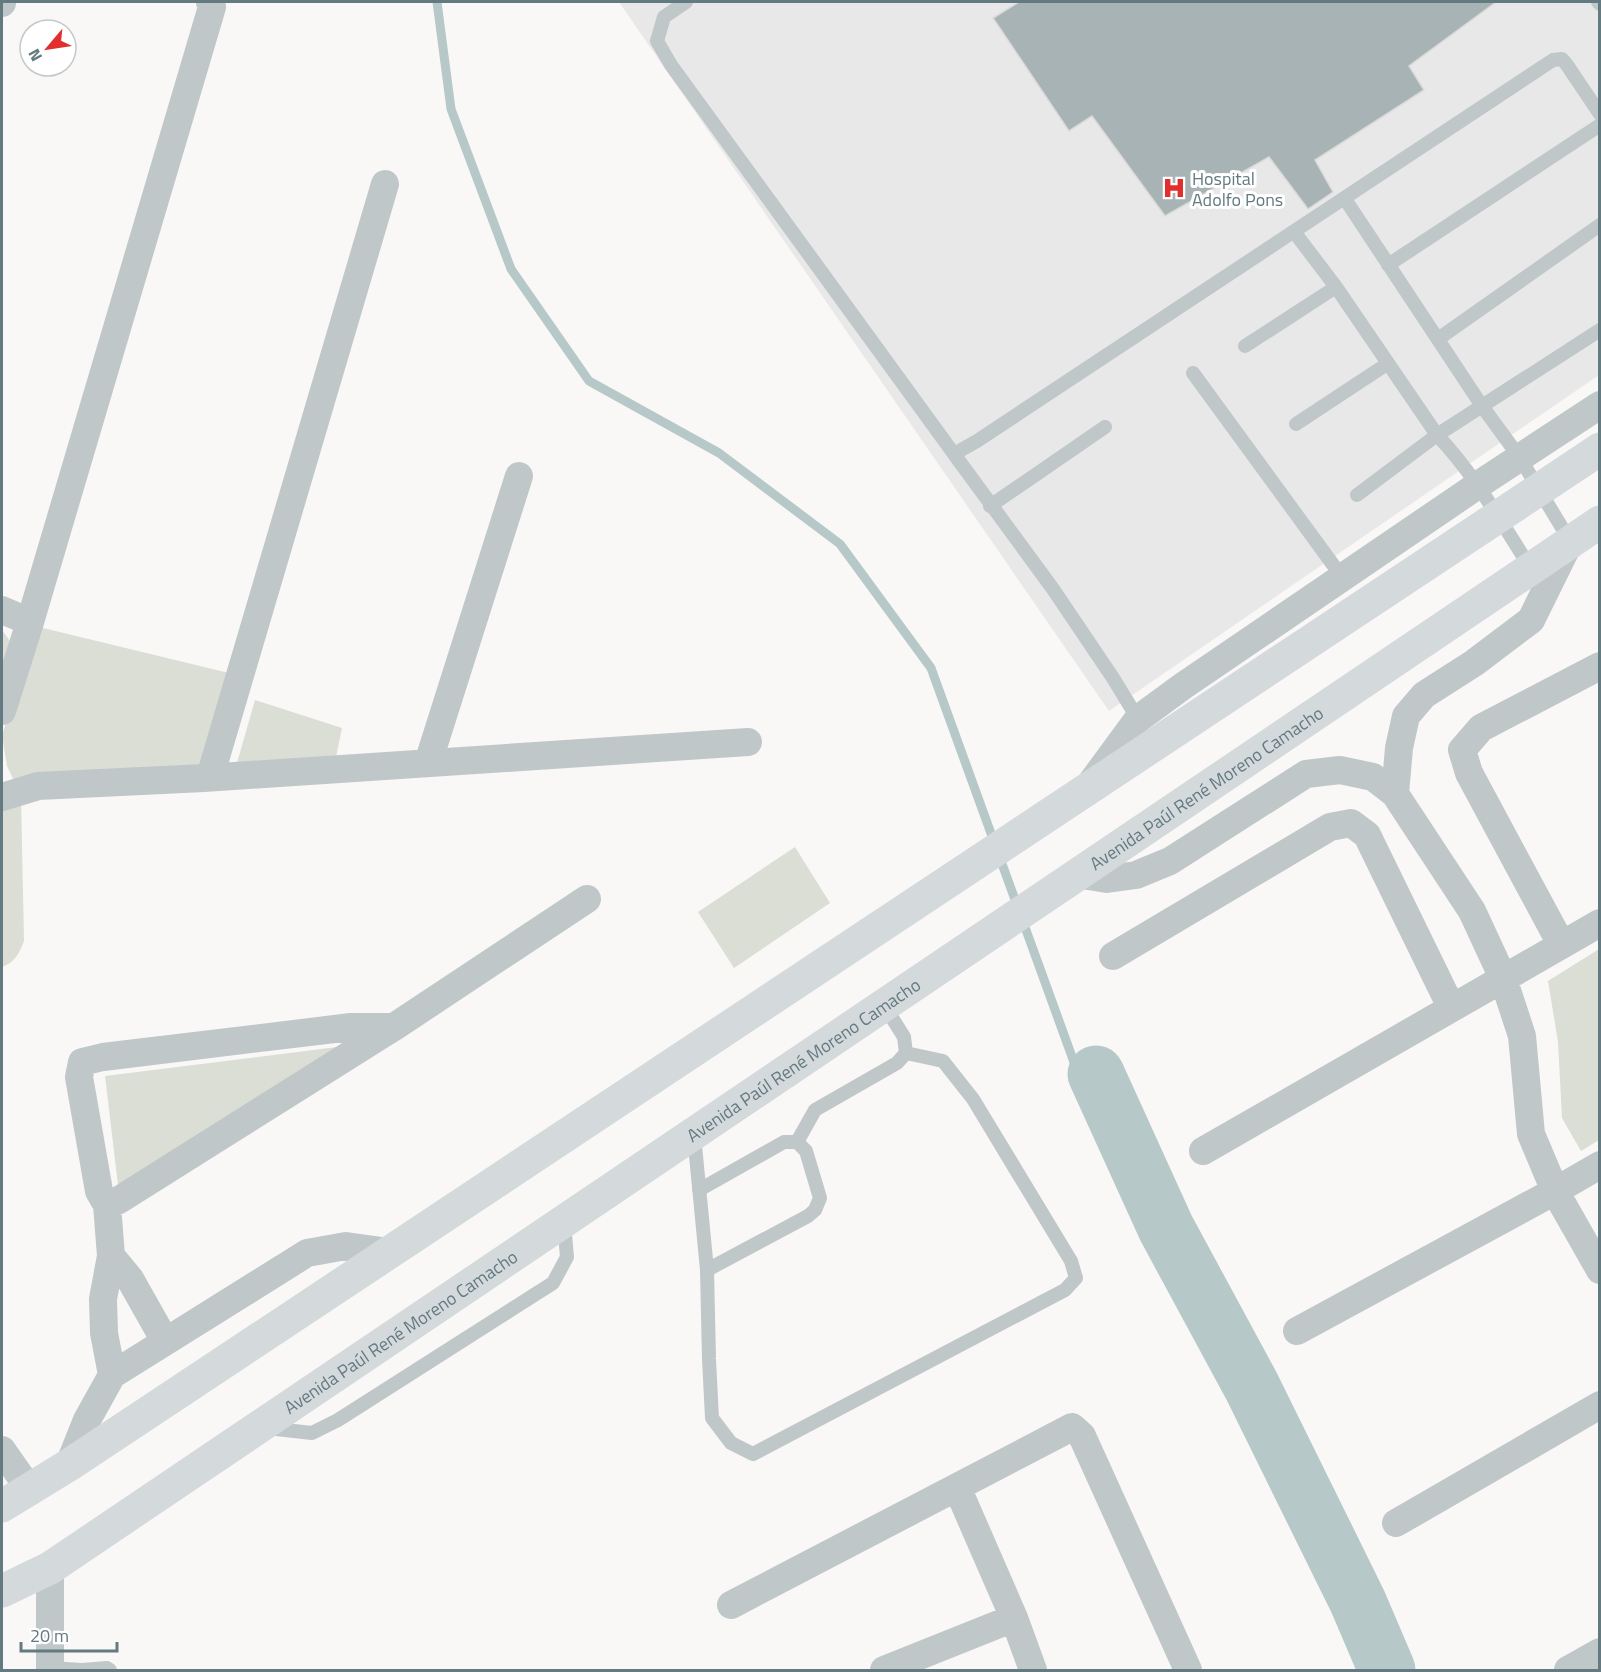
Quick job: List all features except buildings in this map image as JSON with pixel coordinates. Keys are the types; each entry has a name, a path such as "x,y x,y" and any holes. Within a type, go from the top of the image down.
{"main road":[{"path":"2,1506 69,1465 1599,449"},
{"name":"Avenida Paúl René Moreno Camacho","path":"2,1591 50,1568 1599,522"}],"street":[{"path":"2,711 212,7 210,2"},
{"path":"210,777 385,184"},
{"path":"1089,786 1138,719 1478,485 1599,405"},
{"path":"428,763 519,476"},
{"path":"1395,794 1399,748 1406,716 1424,695 1474,663 1531,620 1570,541"},
{"path":"2,610 30,622"},
{"path":"1561,944 1469,773 1462,750 1481,728 1599,666"},
{"path":"2,797 38,786 748,742"},
{"path":"1076,874 1107,879 1136,875 1170,861 1306,774 1340,770 1373,777 1395,794 1472,911 1503,978 1522,1036 1531,1134 1556,1191 1599,1270"},
{"path":"1113,956 1330,827 1351,822 1367,835 1451,1007"},
{"path":"107,1205 119,1200 394,1027 587,899"},
{"path":"1203,1151 1599,923"},
{"path":"112,1375 104,1333 103,1299 111,1256 107,1205 99,1191 79,1077 82,1062 103,1057 351,1027 394,1027"},
{"path":"1297,1331 1556,1191 1599,1165"},
{"path":"69,1465 87,1420 112,1375 307,1253 346,1246 389,1252"},
{"path":"111,1256 130,1279 165,1341"},
{"path":"1396,1523 1599,1405"},
{"path":"731,1605 1072,1426 1082,1436 1188,1671"},
{"path":"2,1450 30,1490"},
{"path":"957,1487 1014,1618 1033,1671"},
{"path":"50,1568 50,1669"},
{"path":"884,1671 1014,1618"},
{"path":"1568,1671 1599,1652"}],"lane":[{"path":"686,2 664,17 657,41 671,65 990,506 1053,589 1138,719"},
{"path":"954,454 1294,233 1553,60 1562,59 1568,65 1599,114"},
{"path":"1388,265 1599,125"},
{"path":"1345,199 1482,406 1520,458 1570,541"},
{"path":"1438,339 1599,225"},
{"path":"1294,233 1336,287 1437,435 1478,485 1530,567"},
{"path":"1245,346 1336,287"},
{"path":"1357,495 1437,435 1599,330"},
{"path":"1296,424 1387,364"},
{"path":"1193,373 1342,578"},
{"path":"990,506 1105,427"},
{"path":"797,1142 815,1110 897,1063 906,1053 904,1037 884,1004"},
{"path":"694,1132 707,1270 712,1418 731,1443 753,1454 1065,1290 1076,1278 1071,1261 973,1099 943,1061 906,1053"},
{"path":"699,1190 784,1143 797,1142 807,1151 820,1198 815,1210 808,1216 707,1270"},
{"path":"259,1426 312,1433 338,1420 553,1283 567,1257 563,1221"},
{"path":"50,1669 107,1668 110,1671"}],"shaded area":[{"name":"Hospital Adolfo Pons","path":"619,2 1599,2 1599,375 1109,711"},
{"path":"39,627 233,674 204,777 14,781 7,766 2,735"},
{"path":"2,630 15,648 2,688"},
{"path":"255,700 342,728 336,757 237,763"},
{"path":"21,797 24,941 16,957 2,967 2,803"},
{"path":"795,847 830,903 734,968 698,912"},
{"path":"1599,949 1599,1140 1581,1151 1562,1118 1558,1042 1548,981"},
{"path":"337,1047 118,1185 105,1076"}],"waterway":[{"path":"437,2 451,109 511,269 589,381 719,453 840,544 931,668 1108,1156 1342,1605 1368,1670"},
{"path":"1096,1074 1166,1228 1252,1387 1358,1602 1387,1670"}],"place":[{"name":"Hospital Adolfo Pons","path":"1174,188"}]}
